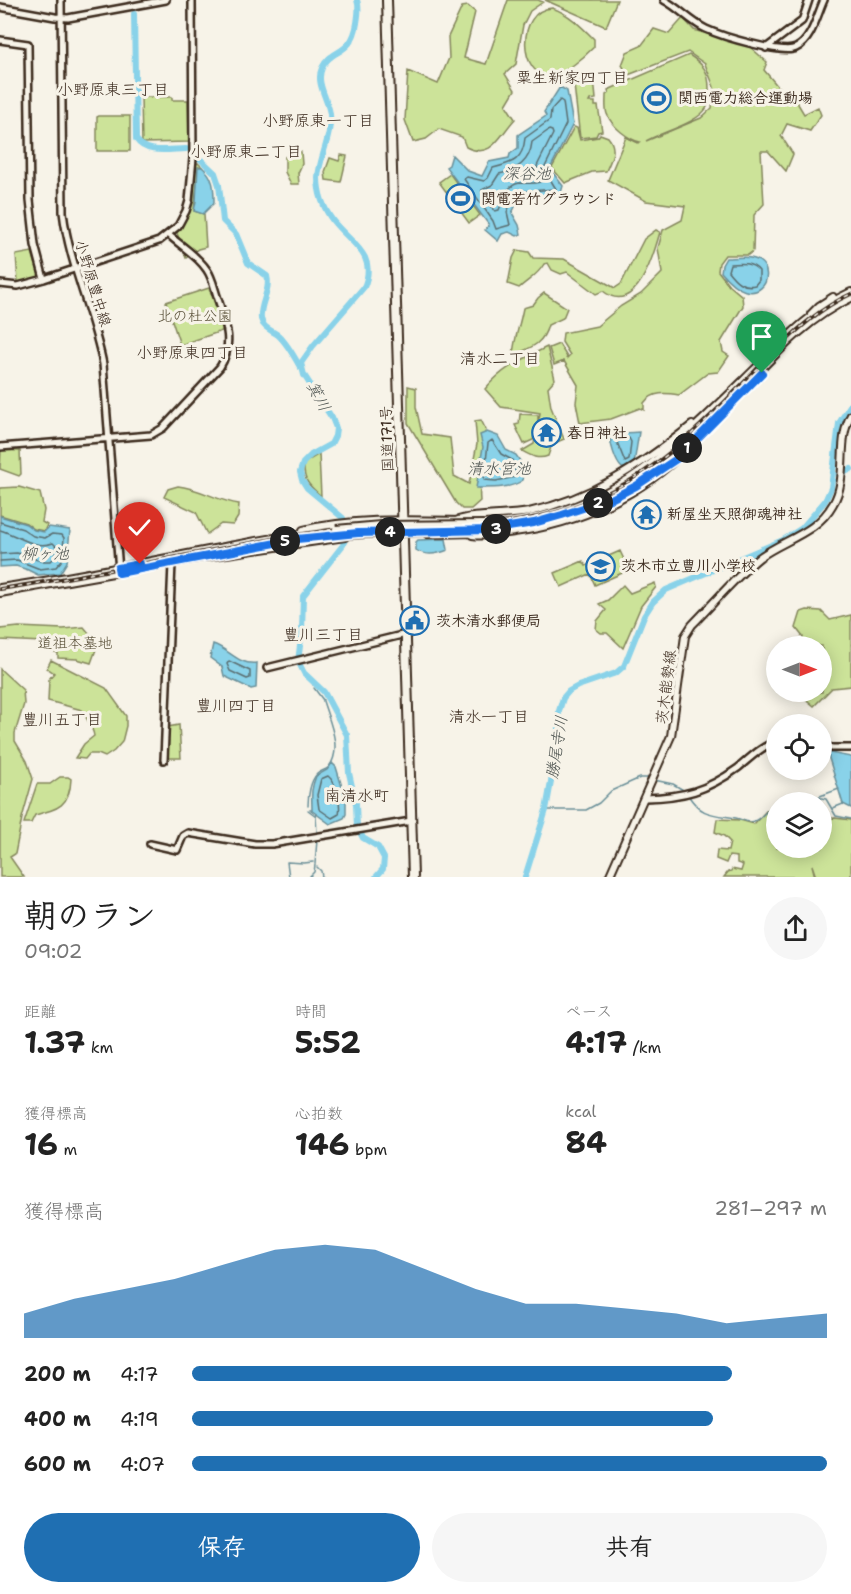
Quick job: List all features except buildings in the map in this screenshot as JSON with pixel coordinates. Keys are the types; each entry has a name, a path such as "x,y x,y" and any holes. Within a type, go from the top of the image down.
{"highway":[{"name":"国道171号","path":"387,0 413,877"}],"main road":[{"path":"456,521 526,512 567,501 614,480 691,426 812,312 830,298 851,290"},
{"path":"787,338 822,309 851,290"},
{"path":"338,531 351,537 502,531 535,526 572,515 636,482 676,453 808,325 833,307 851,300"},
{"path":"457,534 477,536 544,527 585,514 625,495 653,478 678,458 795,341 821,319 851,300"},
{"path":"483,527 548,514 578,504 646,469 673,448 812,312"},
{"path":"742,389 767,368"},
{"name":"茨木能勢線","path":"609,877 673,730 685,636 692,625 747,568 763,555 803,534 822,518 835,501 846,427 851,415"},
{"path":"607,491 663,452 662,448"},
{"path":"594,503 609,500 636,486 678,458"},
{"path":"0,593 244,543 381,525 483,527 534,523 587,507"},
{"path":"0,588 206,557 338,531 351,523 483,520 548,514"}],"street":[{"name":"小野原豊中線","path":"61,0 63,212 68,245 101,352 119,570"},
{"path":"0,7 61,18 166,0"},
{"path":"0,284 18,286 44,279 172,237 186,211 192,172 192,0"},
{"path":"664,0 707,30 766,48 787,51 804,42 824,0"},
{"path":"766,48 802,21 809,0"},
{"path":"0,40 28,44 30,200 35,245 44,279"},
{"path":"0,447 142,437 157,432 220,367 225,359 229,338 211,277 207,270 172,237"},
{"path":"164,760 172,563"},
{"path":"267,668 406,634"},
{"path":"645,798 687,795 714,785 766,746"},
{"path":"832,748 851,748"},
{"path":"150,844 177,850 183,836 188,833 255,844 272,844 411,821"}],"green space":[{"path":"508,0 543,2 530,11 523,25 516,64 505,74 515,90 506,105 515,119 494,144 482,150 466,147 462,137 439,129 426,139 413,142 405,120 408,71 438,84 449,58 448,37 462,7 468,6 475,12 464,58 486,64"},
{"path":"545,0 617,0 606,27"},
{"path":"552,8 569,17 585,30 594,39 594,47 568,69 551,76 540,74 532,67 527,56 526,44 527,31 532,20 540,12"},
{"path":"683,18 694,30 750,47 767,62 764,70 780,89 799,94 798,104 804,114 818,107 821,115 810,131 787,124 781,136 793,154 786,171 768,151 761,151 764,204 754,215 753,251 748,255 725,255 719,263 718,271 742,296 743,306 721,342 723,352 729,356 718,372 708,373 679,395 665,393 651,396 644,403 644,410 640,408 611,419 580,423 576,403 578,385 564,361 554,365 549,348 559,344 566,359 570,355 562,342 563,333 597,326 621,306 641,294 662,273 658,248 663,230 682,220 685,206 646,201 608,180 626,137 640,142 616,128 609,119 606,112 606,95 609,93 608,90 689,55 701,65 706,73 709,83 707,107 696,118 646,141 701,118 712,108 714,87 705,64 688,52 628,75 622,65 627,52 641,46 654,29 669,34"},
{"path":"594,79 596,99 589,102 595,102 595,106 598,106 602,131 596,136 580,138 574,85 577,85 577,81"},
{"path":"141,97 172,97 172,100 188,100 189,142 142,143"},
{"path":"130,116 130,151 97,151 97,117"},
{"path":"574,127 577,128 580,140 598,137 600,134 608,137 613,146 613,154 606,171 592,172 565,183 552,168"},
{"path":"294,151 301,152 299,184 291,184 285,172 285,157"},
{"path":"341,155 347,156 341,182 326,180 325,172 330,158 339,161"},
{"path":"196,164 202,167 199,167 194,211 204,214 206,247 198,249 186,258 177,233 190,210"},
{"name":"関電若竹グラウンド","path":"450,174 480,215 469,223 439,182"},
{"path":"656,230 660,232 642,280 625,296 615,297 603,291 596,294 567,272 561,274 552,270 548,263 544,264 519,288 508,284 513,258 517,250 529,252 533,258 564,259 615,288 621,284 644,239"},
{"path":"32,252 38,278 18,282 16,255"},
{"name":"北の杜公園","path":"209,288 223,326 222,331 180,345 166,302"},
{"path":"544,293 567,308 563,318 548,325 543,337 535,345 513,355 523,308 533,305"},
{"path":"547,347 555,379 548,387 551,407 564,439 552,444 548,456 538,457 522,451 534,444 537,426 533,440 524,444 515,425 519,424 520,414 538,415 538,425 540,413 501,407 485,389 506,369"},
{"path":"408,386 416,388 416,407 422,434 450,438 454,476 469,484 477,444 475,421 481,420 486,430 480,501 471,509 462,509 456,503 408,423"},
{"path":"1,450 20,451 21,474 19,476 0,469"},
{"path":"319,454 321,496 307,482 304,474 304,463"},
{"path":"178,486 239,504 238,517 233,525 221,524 207,534 196,512 164,497 168,489"},
{"path":"19,487 40,493 44,510 42,522 47,525 44,531 0,515 0,488"},
{"path":"620,551 629,570 595,585 590,574 561,587 555,573 583,561 586,566"},
{"path":"655,583 656,587 641,606 623,648 607,633 601,633 596,629 597,621 606,610 599,604 608,600 623,585 630,593"},
{"path":"821,611 830,620 851,615 851,686 832,688 832,636 802,636 796,628 801,612"},
{"name":"道祖本墓地","path":"19,627 63,629 84,627 98,644 91,663 77,659 58,658 58,653 50,650 43,642 0,640 0,629"},
{"path":"51,660 106,688 126,716 122,742 105,757 89,754 85,759 75,758 84,744 94,736 82,710 48,701 49,679 54,673 47,668"},
{"path":"0,669 23,690 24,704 15,733 15,741 27,761 33,779 15,854 10,857 24,877 0,877"},
{"path":"179,725 181,758 168,758 168,727"},
{"path":"60,777 71,779 65,801 50,811 35,815 31,823 24,823 37,784 50,784"},
{"path":"766,811 766,858 832,858 832,818 851,820 851,877 816,877 812,865 815,877 724,877 732,869 741,871 743,865 737,863 737,857 729,856 726,863 716,859 717,850 728,851 730,842 715,832 717,819 740,820 754,824"}],"water":[{"name":"深谷池","path":"560,87 567,91 573,124 550,169 563,186 560,196 531,197 531,199 520,197 512,213 521,234 517,236 509,232 502,234 498,241 485,230 489,225 446,167 452,155 468,171 482,176 489,162 509,158 510,154 518,148 518,135 546,116 544,112"},
{"path":"198,167 202,167 209,175 213,188 214,203 203,214 194,211"},
{"path":"747,257 759,261 765,267 767,274 761,288 745,291 734,285 721,272 726,258"},
{"name":"清水宮池","path":"487,432 498,436 506,450 516,455 520,461 523,480 507,486 476,488 483,447 480,435"},
{"path":"639,432 634,464 631,468 622,468 613,452 610,434"},
{"name":"柳ヶ池","path":"0,516 44,532 49,527 70,530 67,562 60,573 38,575 16,566 0,567"},
{"path":"446,539 448,550 440,553 423,553 416,550 418,540"},
{"path":"213,644 239,660 257,663 256,688 251,689 224,676 222,667 210,658"},
{"path":"832,753 851,757 851,808 843,804 832,768"},
{"path":"332,763 336,767 346,800 346,814 344,818 330,824 311,810 312,790 316,776 327,770"}],"waterway":[{"name":"箕川","path":"357,0 359,9 357,23 351,41 326,62 320,74 321,85 329,108 330,122 318,183 320,195 333,221 365,257 367,276 364,287 301,363 304,375 336,428 331,444 311,455 303,463 300,472 302,480 307,488 343,518 347,533 343,545 303,596 298,661 304,673 324,692 347,735 349,773 356,804 357,827 363,838 378,847 384,858 383,869 376,877"},
{"path":"134,14 136,139 140,144 152,149 186,149"},
{"path":"197,156 215,173 219,185 223,221 236,234 248,263 267,276 268,282 261,313 262,322 284,342 300,367"},
{"name":"勝尾寺川","path":"525,877 546,810 557,748 559,711 563,698 578,686 616,673 624,666 644,616 653,602 666,590 783,540 802,528 825,501 831,488 839,423 851,404"},
{"path":"839,475 851,469"},
{"path":"314,688 323,700"},
{"path":"308,806 313,781 318,773 329,767 335,751 334,734 323,701"},
{"path":"546,810 586,810 599,803 611,791 640,778 649,778"},
{"path":"654,780 673,784 685,791"},
{"path":"831,792 839,789"},
{"path":"688,795 703,811 714,815 750,822 757,820 766,812"},
{"path":"833,808 843,804"},
{"path":"832,809 836,816 851,819"},
{"path":"308,810 316,816 317,834"},
{"path":"315,864 317,840"},
{"path":"289,877 287,862 313,862"},
{"path":"309,877 314,872 315,865"},
{"path":"317,867 322,877"}],"railway":[{"path":"0,589 253,542 337,529 474,526 543,516 565,510 632,480 673,450 712,415 785,341 827,307 851,294"}],"place":[{"name":"関西電力総合運動場","path":"657,98"},
{"name":"関電若竹グラウンド","path":"460,199"},
{"name":"春日神社","path":"546,433"},
{"name":"新屋坐天照御魂神社","path":"646,514"},
{"name":"茨木市立豊川小学校","path":"600,566"},
{"name":"茨木清水郵便局","path":"415,621"}],"district":[{"name":"粟生新家四丁目","path":"572,77"},
{"name":"小野原東三丁目","path":"113,89"},
{"name":"小野原東一丁目","path":"318,120"},
{"name":"小野原東二丁目","path":"246,151"},
{"name":"小野原東四丁目","path":"192,352"},
{"name":"清水二丁目","path":"500,358"},
{"name":"豊川三丁目","path":"323,634"},
{"name":"豊川四丁目","path":"236,705"},
{"name":"清水一丁目","path":"489,716"},
{"name":"豊川五丁目","path":"62,719"},
{"name":"南清水町","path":"357,795"}],"route":[{"path":"140,564 118,568 119,573 297,539 358,533 490,530 534,523 562,515 613,498 636,486 678,458 762,373"}]}
